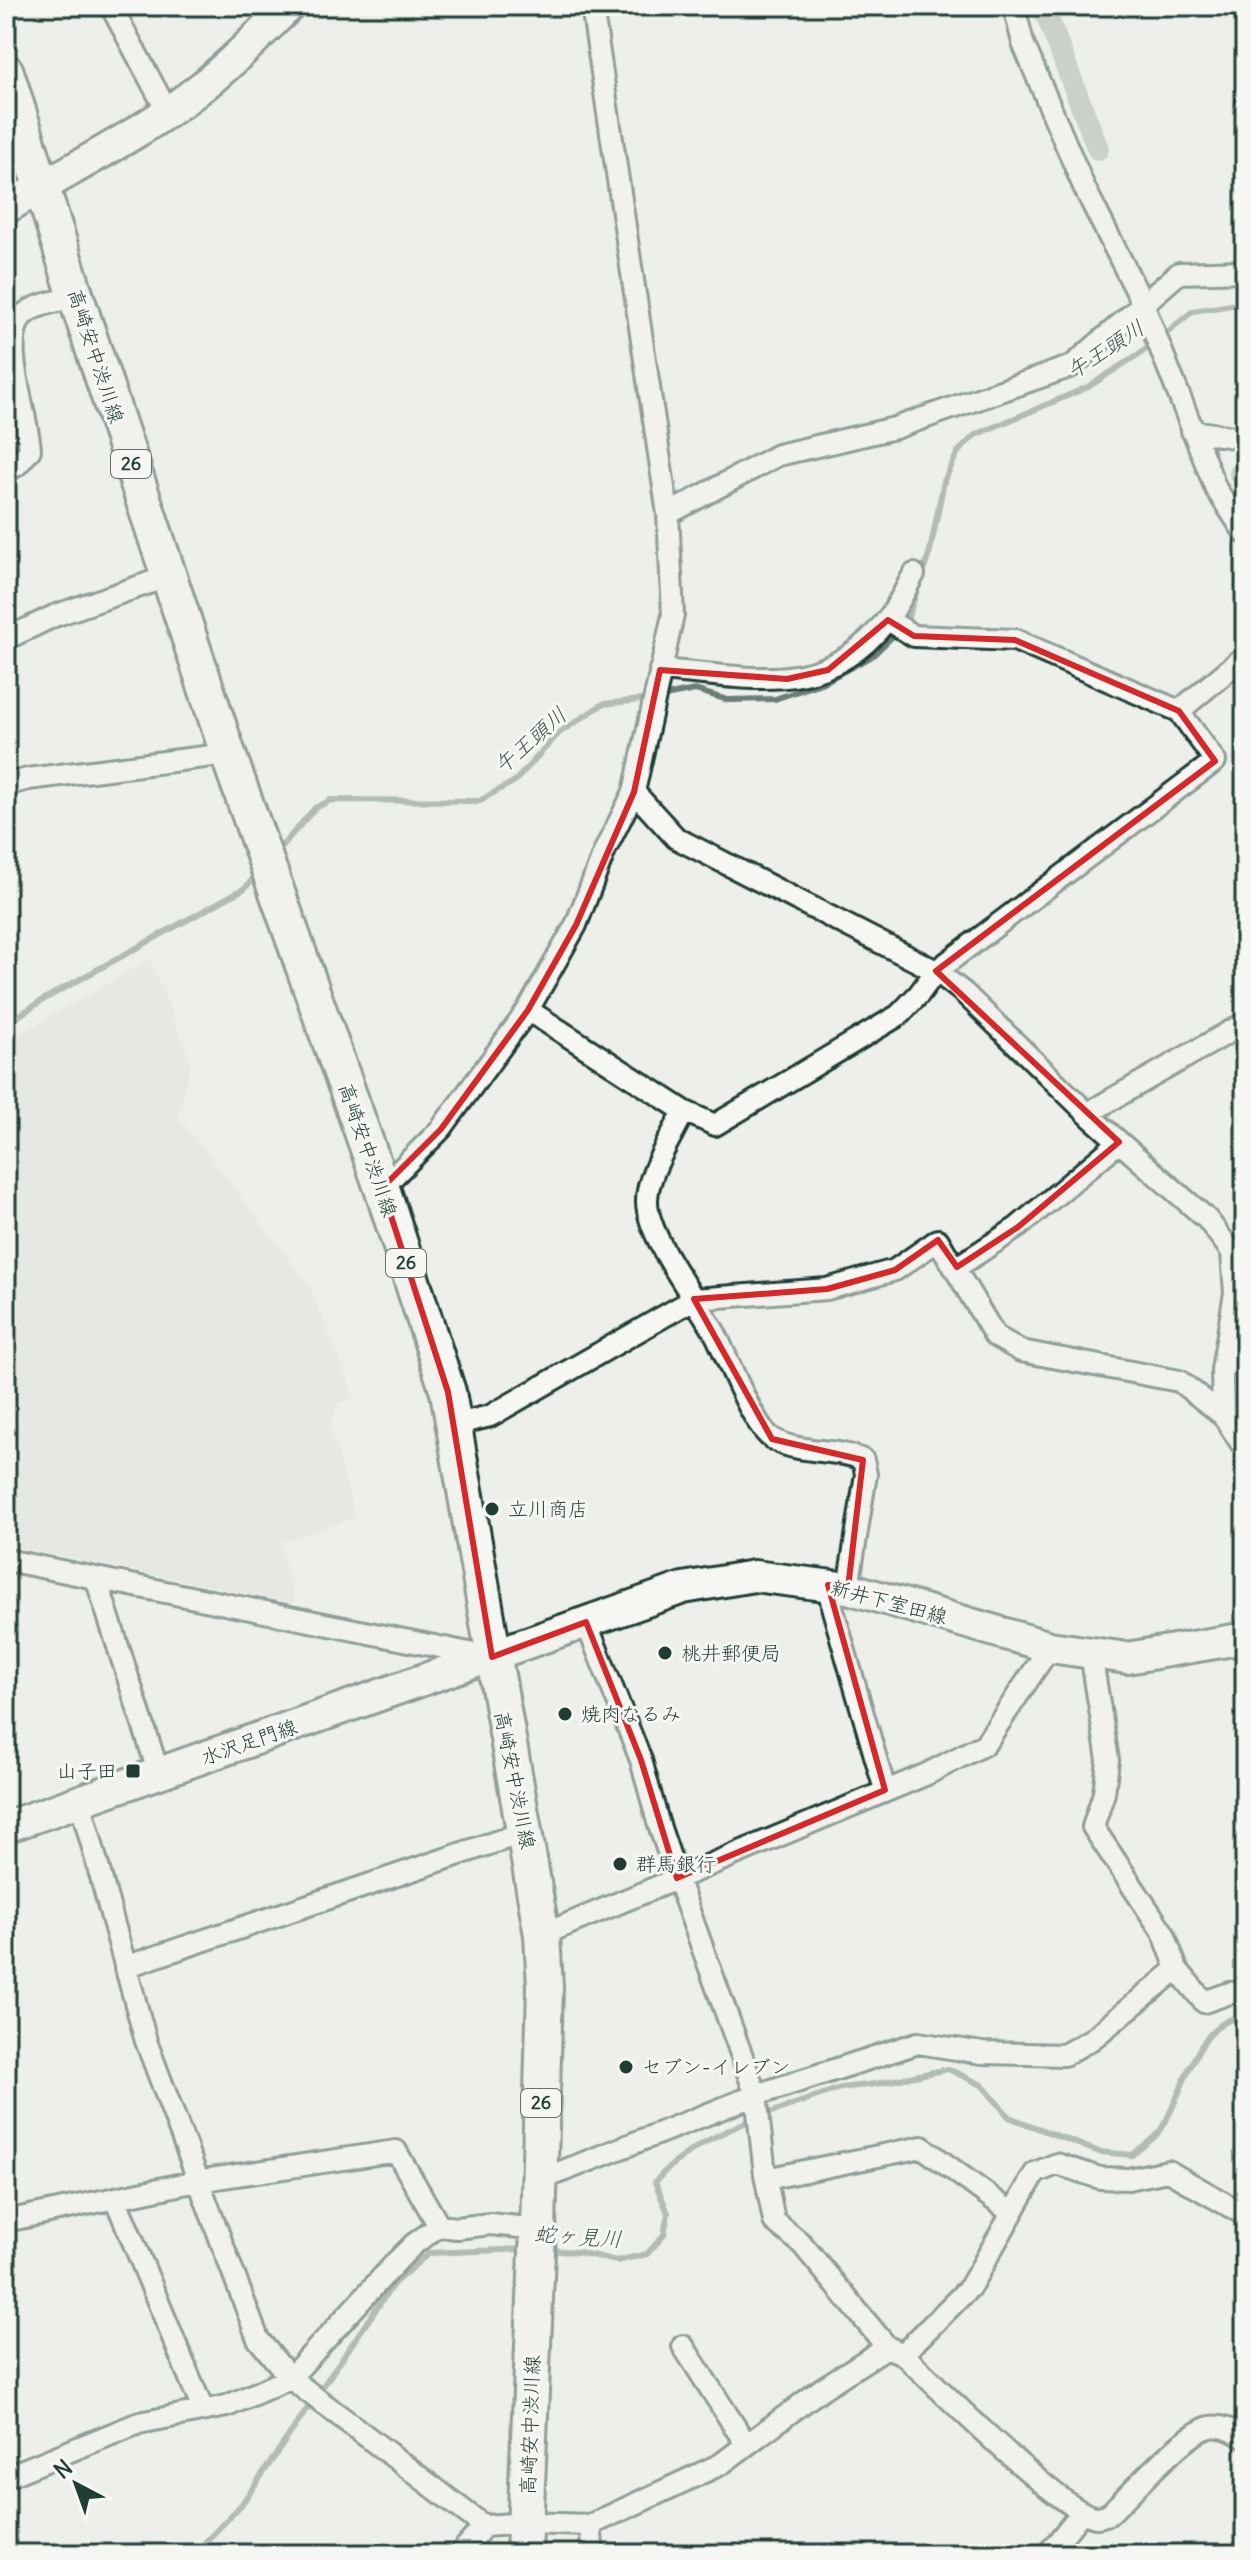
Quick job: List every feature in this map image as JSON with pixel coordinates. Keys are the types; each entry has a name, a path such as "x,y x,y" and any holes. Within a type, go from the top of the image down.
{"main road":[{"path":"6,208 167,111 224,68 289,6"},
{"name":"高崎安中渋川線","path":"6,72 76,297 228,754 382,1188 448,1392 542,1935 545,1987 540,2180 525,2538"},
{"name":"新井下室田線","path":"492,1657 683,1588 754,1576 838,1586 1050,1647 1127,1658 1245,1638"},
{"name":"水沢足門線","path":"6,1827 492,1657"}],"street":[{"path":"111,6 167,111"},
{"path":"382,1188 441,1129 528,1010 576,925 605,850 634,792 673,615 668,514 592,6"},
{"path":"1014,6 1023,43 1084,187 1143,304 1216,489 1245,533"},
{"path":"668,514 778,455 895,428 1072,366 1179,273 1245,271"},
{"path":"6,471 17,465 30,450 9,352 15,327 22,316 35,308 76,297"},
{"path":"1192,431 1245,441"},
{"path":"659,676 787,679 828,670 867,643 888,620 914,574"},
{"path":"6,639 54,616 169,576"},
{"path":"528,1010 684,1111 715,1125 899,1015 936,971 1215,761 1179,711 1015,640 914,636 888,620"},
{"path":"1179,711 1245,656"},
{"path":"6,785 28,779 228,754"},
{"path":"634,792 676,838 936,971 964,993 1119,1142 1207,1219 1232,1252 1235,1293 1222,1370 1223,1415"},
{"path":"1088,1113 1245,1023"},
{"path":"684,1111 653,1175 647,1201 655,1232 715,1334 758,1422 772,1439 800,1447 849,1454 863,1460 866,1474 833,1610 885,1790"},
{"path":"957,1267 1018,1227 1119,1142"},
{"path":"453,1425 490,1416 694,1299 827,1289 895,1270 938,1240 957,1267 995,1336 1021,1351 1179,1381 1223,1415 1245,1449"},
{"path":"6,1560 492,1657"},
{"path":"96,1578 159,1774"},
{"path":"586,1622 641,1760 677,1878 756,2095 774,2221 802,2244 895,2351 1021,2467 1082,2512 1096,2517 1109,2514 1179,2447 1207,2428 1241,2430"},
{"path":"542,1935 927,1774 985,1744 1050,1647"},
{"path":"1091,1653 1108,1760 1104,1793 1093,1827 1164,1934 1177,1969 1204,2002 1230,1993 1245,1992"},
{"path":"80,1801 146,2041 258,2339 290,2378 484,2526 525,2538 590,2525 721,2464 823,2388 895,2351 970,2287 1035,2173 1057,2164 1100,2178 1128,2179 1168,2171 1245,2215"},
{"path":"125,1967 525,1832"},
{"path":"540,2180 756,2095 918,2043 982,2053 1064,2055 1092,2039 1177,1969"},
{"path":"766,2179 922,2147 1012,2213"},
{"path":"6,2221 197,2181 396,2151 439,2226"},
{"path":"115,2198 203,2410"},
{"path":"6,2477 139,2423 227,2406 290,2378 398,2260 439,2226 457,2228 490,2224 538,2229"},
{"path":"683,2346 746,2444"},
{"path":"1048,2554 1082,2512"},
{"path":"590,2525 593,2554"},
{"path":"460,2554 484,2526"}],"highlighted area":[{"path":"888,620 914,636 1015,640 1179,711 1215,761 936,971 1119,1142 1018,1227 957,1267 938,1240 895,1270 827,1289 694,1299 772,1439 863,1460 848,1588 828,1585 885,1790 677,1878 641,1760 586,1622 492,1657 448,1392 382,1188 441,1129 528,1010 576,925 634,792 660,670 787,679 828,670"}],"shaded area":[{"path":"150,959 191,1062 178,1116 309,1285 355,1398 338,1403 330,1425 355,1518 279,1543 295,1603 6,1545 6,1042"}],"waterway":[{"path":"1043,6 1098,149"},
{"name":"午王頭川","path":"660,697 695,690 728,700 775,699 824,682 873,655 906,623 930,551 944,481 958,452 975,435 1088,387 1145,350 1193,311 1245,303"},
{"path":"1240,474 1245,482"},
{"name":"午王頭川","path":"274,855 315,808 331,800 479,801 515,781 559,733 603,704 649,699"},
{"name":"午王頭川","path":"6,1024 46,998 245,888 259,872"},
{"name":"蛇ヶ見川","path":"764,2115 840,2088 948,2069 982,2085 1009,2117 1099,2152 1132,2155 1160,2131 1202,2045 1228,2021 1245,2016"},
{"name":"蛇ヶ見川","path":"548,2250 578,2252 617,2261 647,2254 664,2235 668,2213 655,2182 688,2153 753,2119"},
{"name":"蛇ヶ見川","path":"194,2554 241,2505 394,2283 429,2253 525,2249"}],"place":[{"name":"立川商店","path":"492,1509"},
{"name":"桃井郵便局","path":"665,1653"},
{"name":"焼肉なるみ","path":"565,1714"},
{"name":"山子田","path":"133,1771"},
{"name":"群馬銀行","path":"620,1864"},
{"name":"セブン-イレブン","path":"626,2067"}]}
